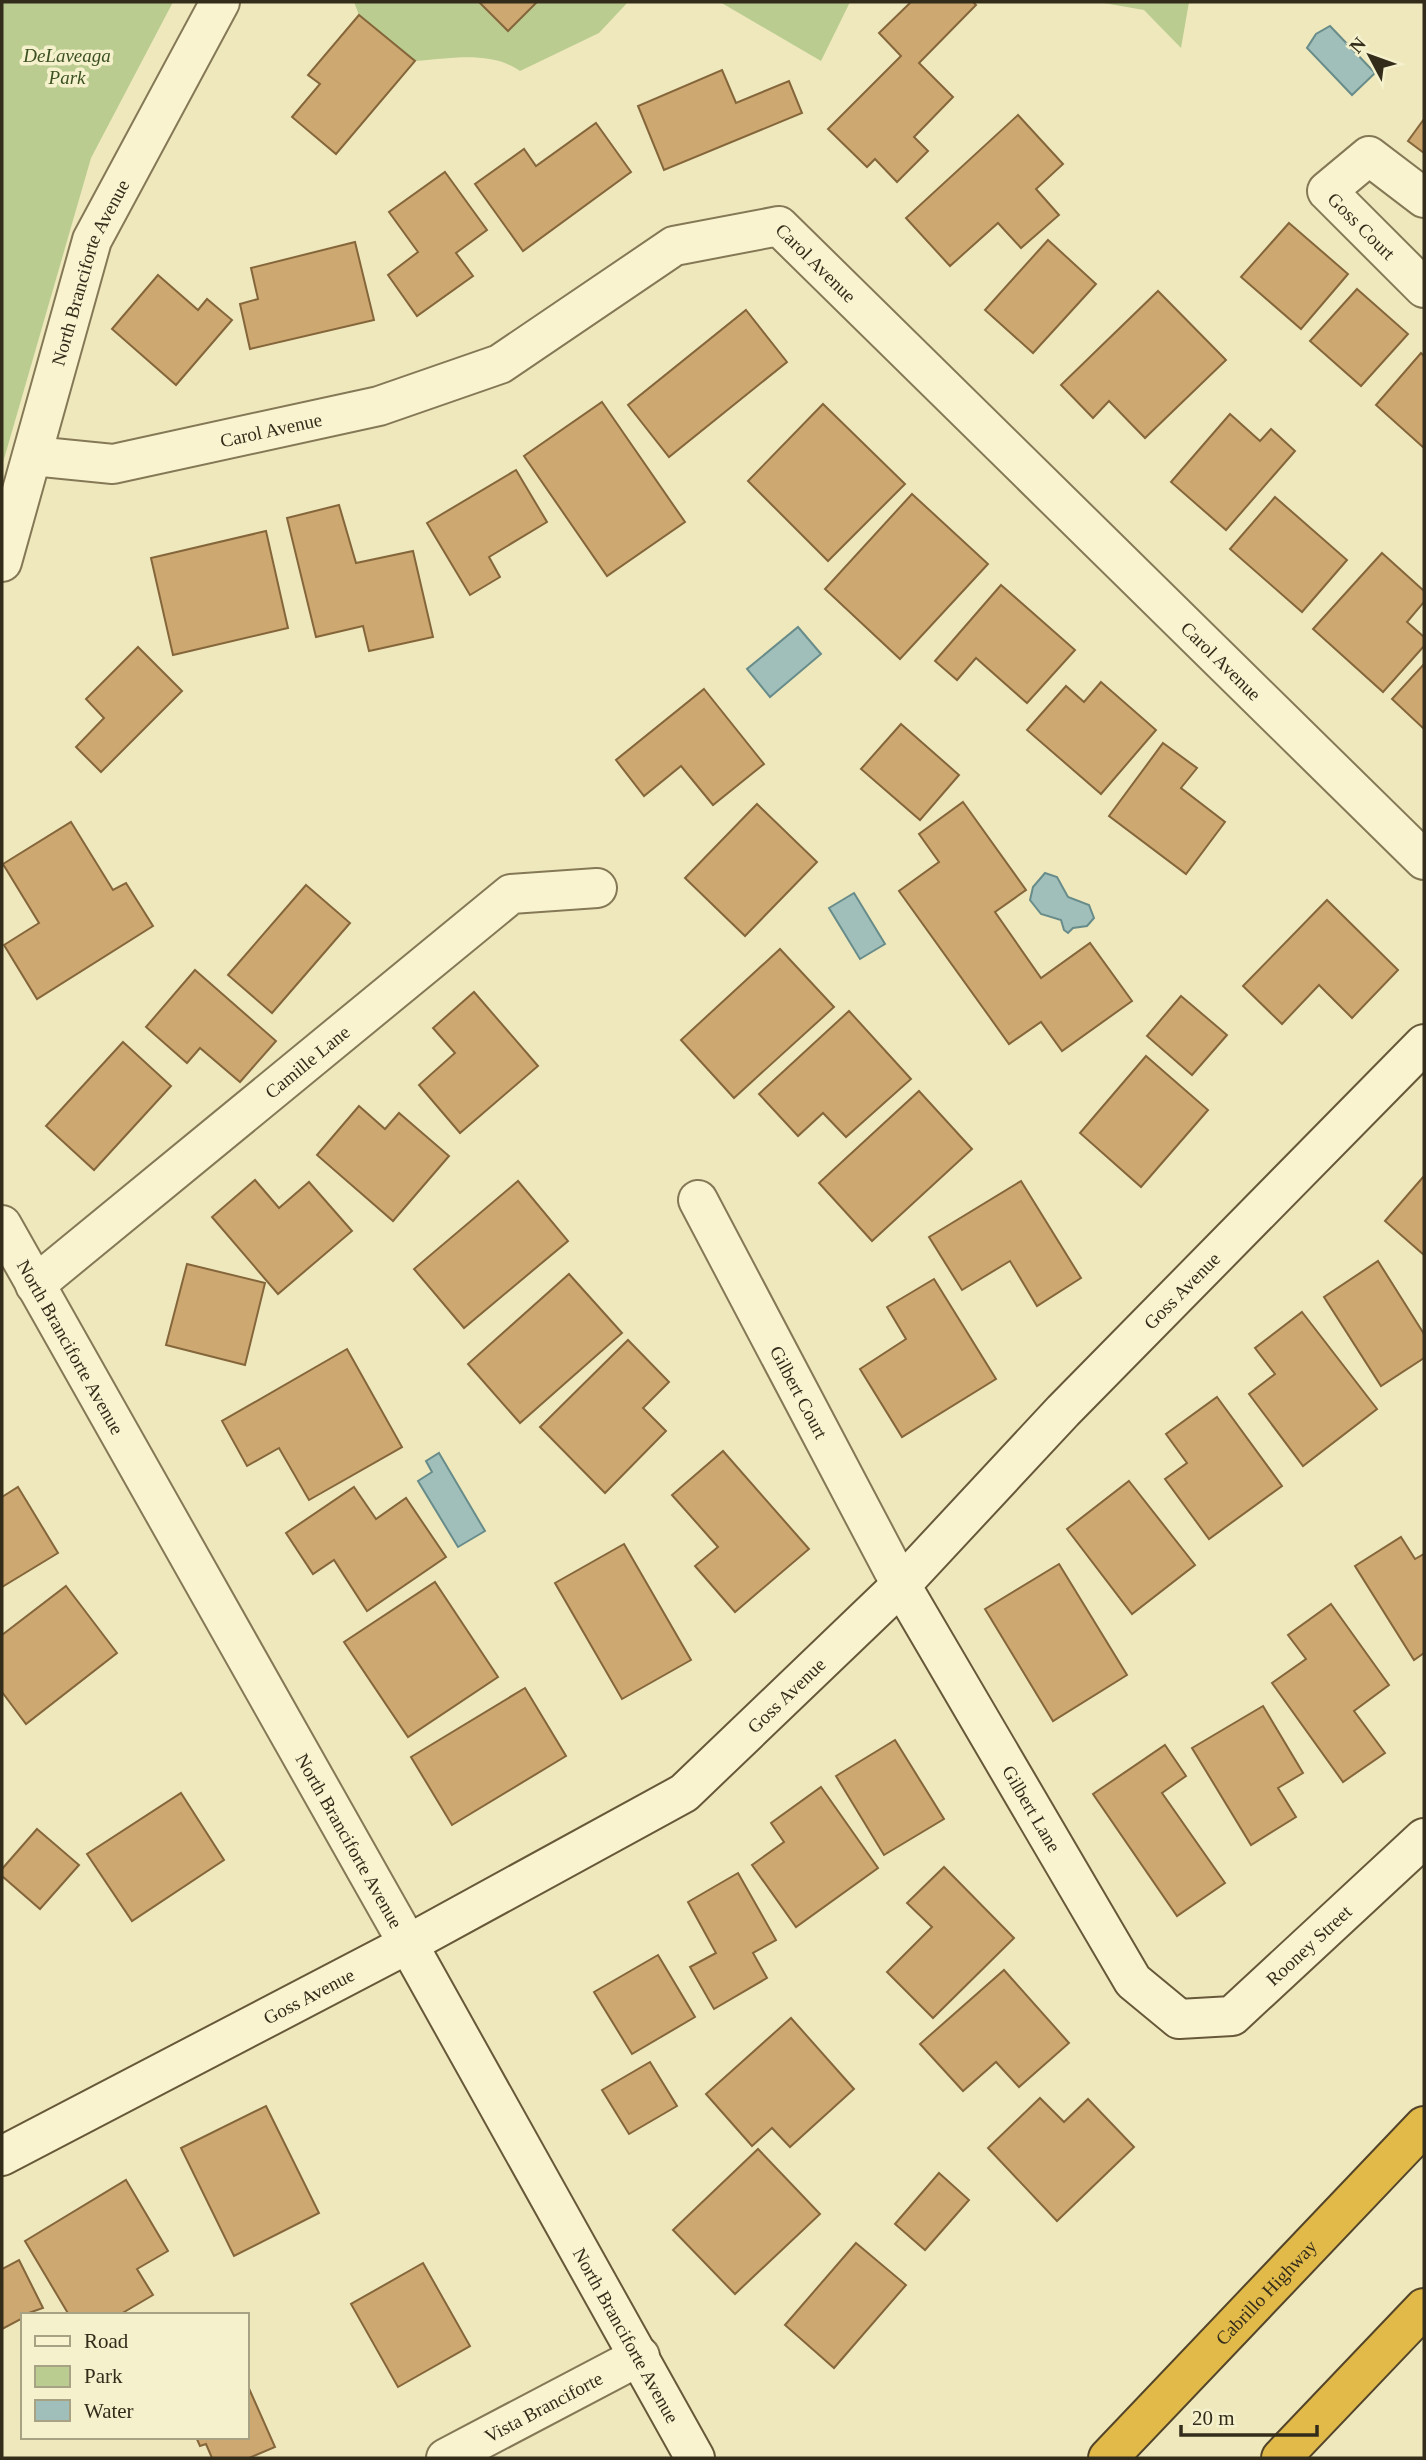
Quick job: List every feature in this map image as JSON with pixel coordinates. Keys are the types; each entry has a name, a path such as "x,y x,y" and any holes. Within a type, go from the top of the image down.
{"highway":[{"name":"Cabrillo Highway","path":"1108,2458 1424,2126"},
{"path":"1281,2458 1424,2308"}],"street":[{"name":"North Branciforte Avenue","path":"2,562 92,240 220,2"},
{"name":"Goss Court","path":"1424,198 1369,156 1327,191 1424,288"},
{"name":"Carol Avenue","path":"33,456 113,464 379,406 500,364 674,246 779,226 1424,860"},
{"name":"Camille Lane","path":"35,1285 511,894 597,888"},
{"name":"Goss Avenue","path":"2,2157 408,1944 684,1793 901,1585 1073,1401 1424,1044"},
{"name":"Gilbert Court","path":"698,1200 901,1585"},
{"name":"North Branciforte Avenue","path":"2,1225 695,2458"},
{"name":"Gilbert Lane","path":"901,1585 1133,1981 1179,2019"},
{"name":"Rooney Street","path":"1179,2019 1232,2016 1424,1838"},
{"name":"Vista Branciforte","path":"446,2458 640,2356"}],"green space":[{"name":"DeLaveaga Park","path":"2,2 173,2 91,158 2,466"},
{"path":"354,2 628,2 599,33 520,71 508,64 483,58 415,61 359,15"},
{"path":"720,2 850,2 821,61"},
{"path":"1098,2 1189,2 1181,48 1144,10"}],"water":[{"path":"1330,26 1375,73 1352,95 1307,48 1316,34"},
{"path":"798,627 821,654 770,697 747,669"},
{"path":"1045,873 1057,877 1068,897 1089,905 1094,918 1087,926 1073,928 1068,933 1061,920 1041,914 1030,900 1033,887"},
{"path":"854,893 885,944 860,959 829,908"},
{"path":"439,1453 485,1531 458,1547 418,1481 432,1472 426,1461"}],"building":[{"path":"479,2 537,2 508,31"},
{"path":"911,2 973,2 976,5 919,63 953,97 914,137 928,151 897,182 875,159 867,167 828,129 901,56 879,33"},
{"path":"359,15 415,61 336,154 292,117 320,84 308,75"},
{"path":"722,70 736,103 789,81 802,113 664,170 638,106"},
{"path":"1018,115 1063,164 1036,189 1059,215 1021,248 998,223 950,266 906,218"},
{"path":"1424,119 1424,153 1408,141"},
{"path":"596,123 631,172 523,251 475,184 524,149 536,166"},
{"path":"445,172 487,230 456,253 473,276 417,316 388,275 418,252 389,212"},
{"path":"1289,223 1348,274 1301,329 1241,277"},
{"path":"1048,240 1096,284 1033,353 985,310"},
{"path":"355,242 374,320 250,349 240,304 258,299 251,268"},
{"path":"158,275 198,310 207,299 232,320 176,385 112,329"},
{"path":"1357,289 1408,334 1361,386 1310,341"},
{"path":"1158,291 1226,360 1145,438 1109,401 1093,418 1061,385"},
{"path":"746,310 787,362 669,457 628,405"},
{"path":"1421,353 1424,356 1424,448 1376,405"},
{"path":"602,402 685,522 607,576 524,456"},
{"path":"823,404 905,484 828,561 748,481"},
{"path":"1230,414 1260,441 1271,429 1295,451 1226,530 1171,482"},
{"path":"516,470 547,522 489,557 500,577 470,595 427,523"},
{"path":"912,494 988,564 900,659 825,589"},
{"path":"1275,497 1347,560 1302,612 1230,549"},
{"path":"339,505 356,563 413,551 433,637 369,651 363,626 316,637 287,518"},
{"path":"266,531 288,628 173,655 151,558"},
{"path":"1382,553 1424,591 1424,602 1407,622 1424,637 1424,646 1383,692 1313,629"},
{"path":"1001,585 1075,650 1027,703 976,658 957,680 935,661"},
{"path":"138,647 182,691 101,772 76,747 104,718 86,699"},
{"path":"1424,664 1424,729 1392,699"},
{"path":"1101,682 1156,730 1101,794 1027,730 1066,686 1084,702"},
{"path":"704,689 764,764 713,805 681,766 644,796 616,760"},
{"path":"901,724 959,775 920,820 861,769"},
{"path":"1163,743 1197,768 1181,788 1225,822 1186,874 1109,816"},
{"path":"963,802 1026,890 995,912 1041,978 1090,943 1132,1001 1062,1051 1041,1022 1009,1044 899,891 939,862 919,834"},
{"path":"757,804 817,862 745,936 685,878"},
{"path":"71,822 113,890 126,883 153,926 37,999 4,945 39,923 3,864"},
{"path":"306,885 350,923 272,1013 228,975"},
{"path":"1327,900 1398,970 1352,1018 1319,985 1282,1024 1243,986"},
{"path":"780,949 834,1007 734,1098 681,1040"},
{"path":"195,970 276,1041 240,1082 200,1048 187,1063 146,1027"},
{"path":"474,992 538,1066 460,1133 419,1085 455,1053 433,1028"},
{"path":"1181,996 1227,1035 1192,1075 1147,1036"},
{"path":"849,1011 911,1079 846,1137 823,1113 798,1136 759,1094"},
{"path":"123,1042 171,1086 94,1170 46,1126"},
{"path":"1146,1056 1208,1110 1141,1187 1080,1133"},
{"path":"919,1091 972,1149 872,1241 819,1183"},
{"path":"359,1106 385,1129 399,1113 449,1156 393,1221 317,1155"},
{"path":"1424,1176 1424,1255 1385,1221"},
{"path":"255,1180 279,1208 309,1182 352,1231 278,1294 212,1217"},
{"path":"518,1181 568,1241 464,1328 414,1269"},
{"path":"1021,1181 1081,1278 1037,1306 1010,1261 962,1290 929,1237"},
{"path":"1378,1261 1424,1334 1424,1358 1381,1386 1324,1297"},
{"path":"187,1264 265,1283 245,1365 166,1345"},
{"path":"569,1274 622,1333 520,1423 468,1364"},
{"path":"934,1279 996,1379 902,1437 860,1369 906,1339 887,1307"},
{"path":"1302,1312 1377,1409 1303,1466 1249,1394 1275,1374 1255,1348"},
{"path":"628,1340 669,1382 643,1408 666,1431 605,1493 540,1427"},
{"path":"347,1349 402,1447 309,1500 279,1448 247,1466 222,1421"},
{"path":"1217,1397 1282,1486 1209,1539 1165,1479 1187,1463 1166,1434"},
{"path":"723,1451 809,1549 735,1612 695,1566 718,1547 672,1495"},
{"path":"1129,1481 1195,1565 1132,1614 1067,1529"},
{"path":"18,1487 58,1553 2,1587 2,1497"},
{"path":"354,1487 376,1519 406,1498 446,1557 367,1611 334,1560 313,1574 286,1533"},
{"path":"1401,1537 1415,1559 1424,1554 1424,1653 1414,1660 1355,1566"},
{"path":"624,1544 691,1660 622,1699 555,1583"},
{"path":"1059,1564 1127,1675 1053,1721 985,1609"},
{"path":"435,1582 498,1677 408,1737 344,1642"},
{"path":"66,1586 117,1653 26,1724 2,1692 2,1635"},
{"path":"1331,1604 1389,1685 1354,1711 1385,1753 1343,1782 1272,1683 1306,1659 1288,1635"},
{"path":"525,1688 566,1756 452,1825 411,1757"},
{"path":"1263,1706 1303,1773 1278,1788 1296,1817 1251,1845 1192,1748"},
{"path":"895,1740 944,1819 884,1855 836,1776"},
{"path":"1165,1745 1186,1776 1162,1793 1225,1883 1177,1916 1093,1794"},
{"path":"821,1787 878,1868 796,1927 752,1865 784,1842 771,1823"},
{"path":"181,1793 224,1860 132,1921 87,1854"},
{"path":"37,1829 79,1865 40,1909 2,1876 2,1869"},
{"path":"944,1867 1014,1938 933,2018 887,1972 932,1927 907,1903"},
{"path":"738,1873 776,1940 753,1953 767,1978 714,2009 690,1967 716,1953 688,1902"},
{"path":"658,1955 695,2017 632,2054 594,1992"},
{"path":"1004,1970 1069,2043 1019,2087 996,2062 963,2091 920,2044"},
{"path":"791,2018 854,2089 790,2147 772,2128 752,2146 706,2094"},
{"path":"650,2062 677,2106 629,2134 602,2090"},
{"path":"1040,2098 1064,2122 1088,2099 1134,2147 1057,2221 988,2148"},
{"path":"266,2106 319,2213 234,2256 181,2148"},
{"path":"758,2149 820,2214 735,2294 673,2230"},
{"path":"939,2173 969,2200 925,2250 895,2224"},
{"path":"126,2180 168,2251 137,2269 153,2295 122,2313 68,2313 25,2241"},
{"path":"856,2243 906,2285 834,2368 785,2325"},
{"path":"19,2260 43,2308 21,2313 21,2319 2,2329 2,2269"},
{"path":"423,2263 470,2346 398,2387 351,2304"},
{"path":"248,2386 275,2447 249,2458 212,2458 206,2444 200,2446 197,2439 248,2439"}]}
